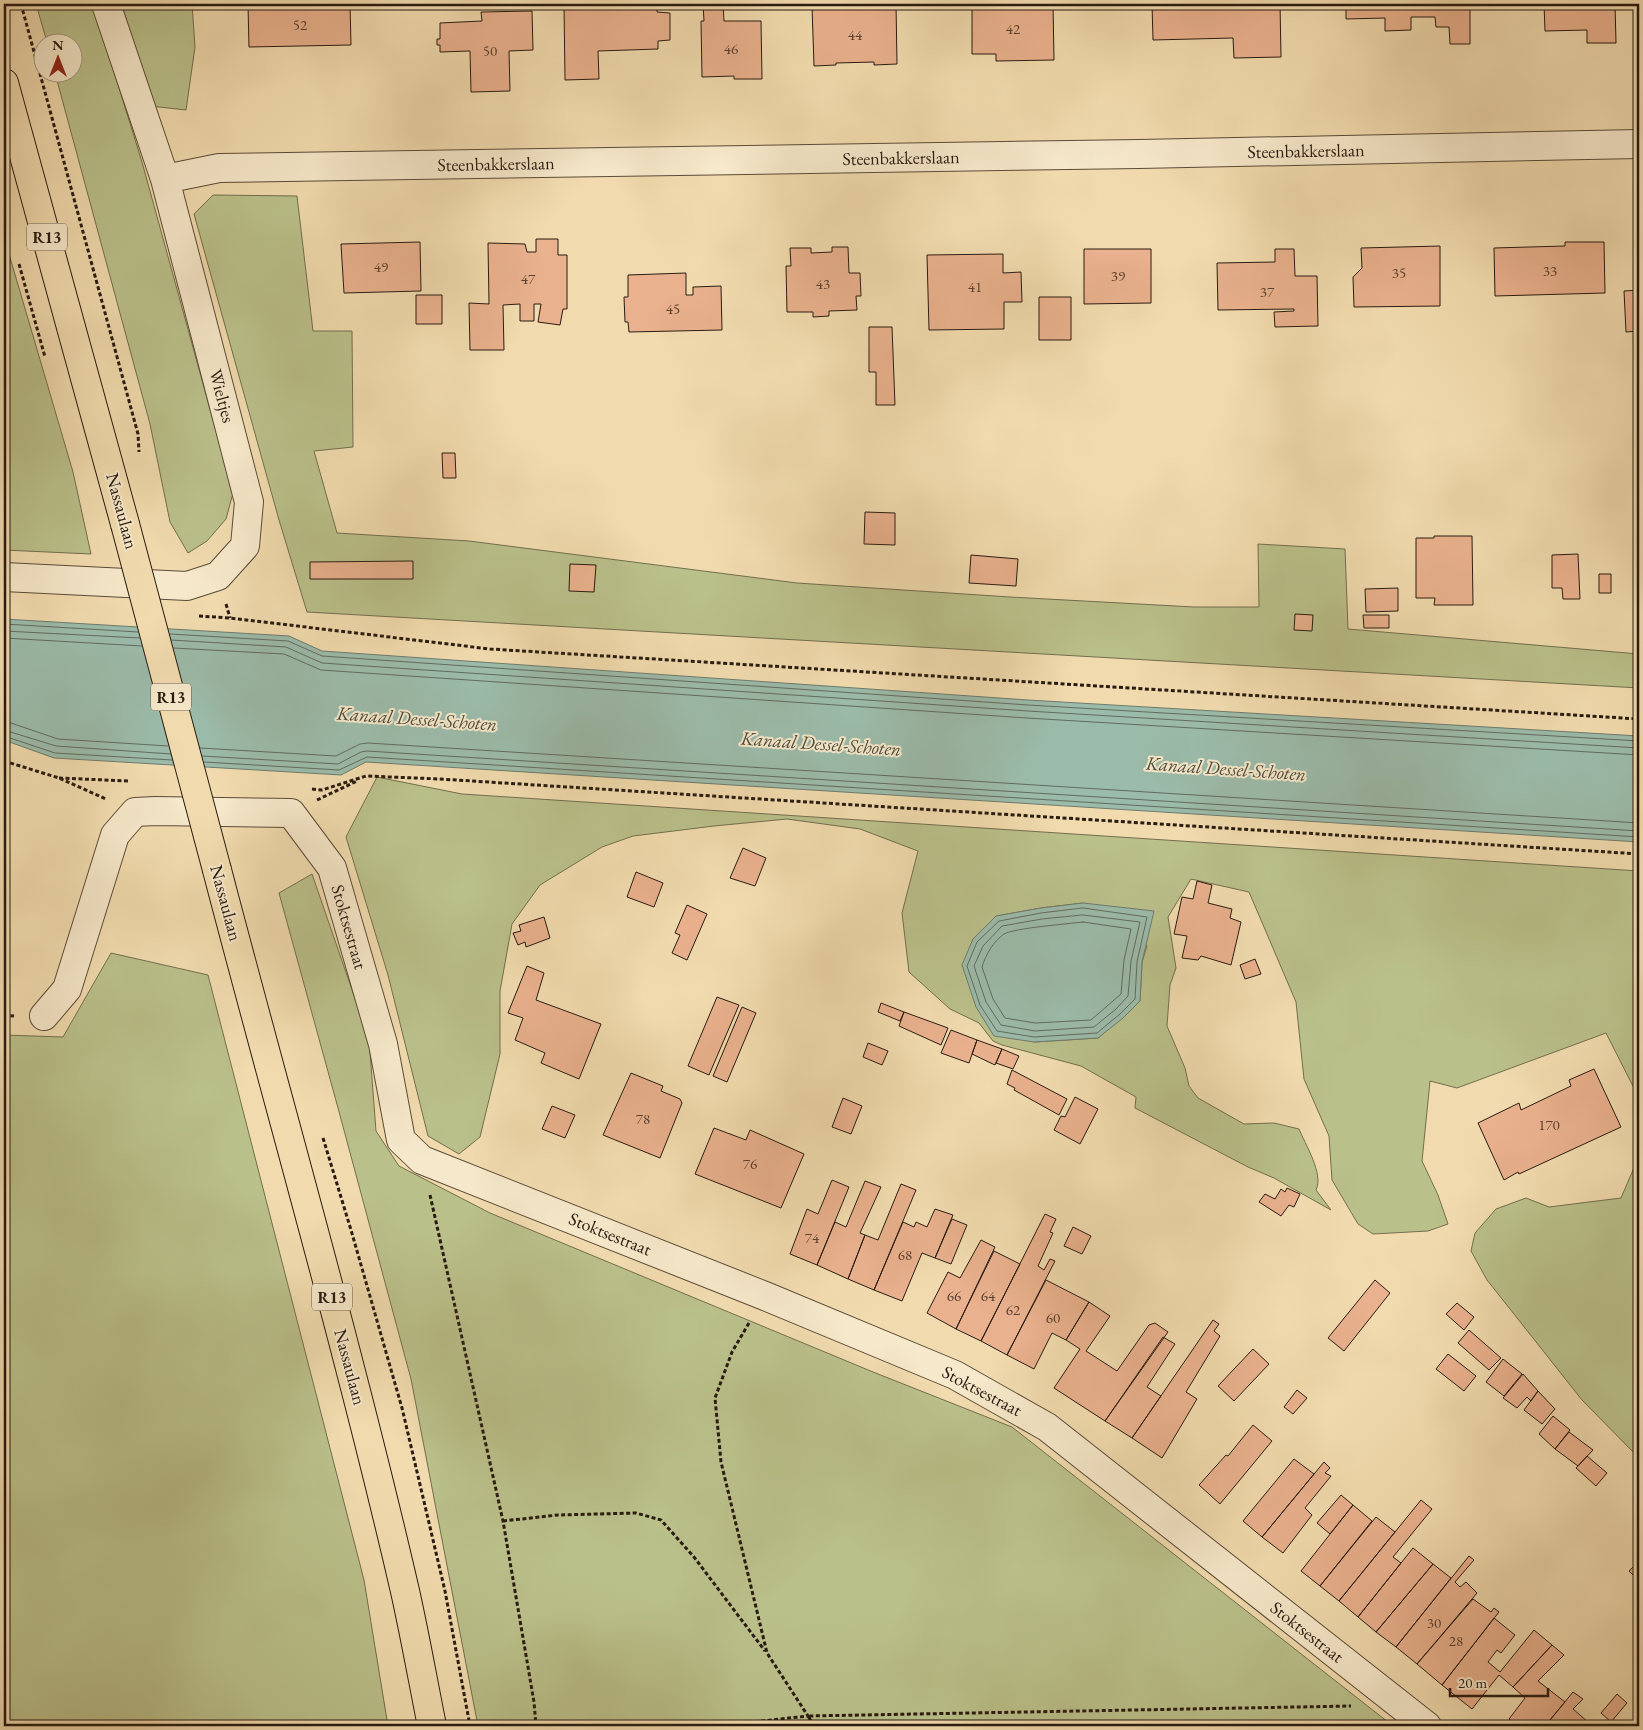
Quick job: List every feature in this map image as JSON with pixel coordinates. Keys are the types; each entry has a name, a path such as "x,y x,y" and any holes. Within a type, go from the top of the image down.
{"main road":[{"name":"Nassaulaan","path":"4,83 125,524 270,1072 317,1240 406,1594 432,1726"}],"street":[{"name":"Wieltjes","path":"4,577 187,586 218,576 245,546 250,502 165,178 106,4"},
{"name":"Steenbakkerslaan","path":"165,178 219,168 1149,154 1639,144"},
{"path":"44,1016 67,989 115,834 135,812 291,813"},
{"name":"Stoktsestraat","path":"291,813 332,868 382,1044 401,1140 422,1160 765,1296 955,1375 1047,1427 1427,1726"}],"path":[{"path":"21,4 135,425 140,459"},
{"path":"230,618 490,649 1639,719"},
{"path":"4,761 59,778 135,812"},
{"path":"291,813 366,776 440,779 1639,854"},
{"path":"422,1160 503,1521 534,1702 536,1726"},
{"path":"765,1296 732,1352 715,1398 721,1462 767,1652"},
{"path":"503,1521 558,1516 636,1513 661,1520 694,1557 767,1652 814,1726"},
{"path":"716,1726 808,1716 1352,1706"}],"green space":[{"path":"36,4 93,4 142,162 233,493 226,519 207,541 188,553 170,522 150,424 57,82 82,82 82,32 44,32"},
{"path":"117,4 192,4 195,47 186,110 150,106"},
{"path":"213,195 297,196 313,331 352,331 353,447 314,451 337,533 469,541 797,583 1194,607 1259,607 1258,544 1345,549 1348,629 1639,654 1639,688 307,612 279,520 194,214"},
{"path":"4,237 73,472 91,554 4,550"},
{"path":"377,777 462,794 1639,871 1639,1098 1606,1033 1457,1088 1430,1081 1422,1161 1438,1195 1448,1224 1428,1231 1373,1234 1358,1224 1332,1180 1329,1136 1304,1079 1296,1002 1249,892 1191,879 1168,917 1176,968 1170,985 1167,1026 1185,1068 1189,1086 1198,1098 1244,1124 1274,1123 1299,1129 1316,1168 1318,1183 1316,1190 1331,1210 1274,1178 1248,1167 1135,1108 1136,1097 1081,1066 993,1041 979,1023 950,1009 909,972 902,913 918,851 860,829 787,819 633,836 602,847 540,885 512,924 500,991 500,1054 480,1137 459,1154 428,1136 388,975 346,837","holes":["1083,903 1147,946 1142,962 1140,1001 1098,1038 1034,1042 997,916"]},
{"path":"312,874 369,1039 376,1131 399,1166 490,1213 873,1372 1012,1427 1393,1726 478,1726 411,1379 279,893"},
{"path":"111,953 208,975 364,1580 388,1726 4,1726 4,1035 63,1037"},
{"path":"1639,1156 1639,1458 1582,1400 1487,1280 1471,1251 1475,1233 1496,1209 1526,1198 1549,1207 1621,1198"}],"water":[{"name":"Kanaal Dessel-Schoten","path":"4,619 289,636 322,651 1028,700 1639,736 1639,842 366,762 341,775 54,758 4,740"},
{"path":"1083,903 1154,911 1142,962 1140,1001 1123,1018 1098,1038 1034,1042 994,1036 976,1007 962,965 973,939 996,916"}],"building":[{"path":"350,4 351,45 249,47 248,5"},
{"path":"564,4 657,4 657,12 670,13 670,40 658,41 658,49 598,51 599,79 565,80"},
{"path":"703,4 723,4 724,21 761,21 762,79 734,79 734,76 702,77 701,21 704,21"},
{"path":"870,4 896,4 897,64 874,65 874,62 836,63 836,65 814,66 812,6 837,5 837,9 871,8"},
{"path":"972,4 1053,4 1054,60 996,61 996,54 972,54"},
{"path":"1152,4 1280,4 1281,57 1234,58 1233,38 1153,40"},
{"path":"1346,4 1470,4 1470,44 1450,44 1449,27 1436,27 1435,17 1411,17 1411,30 1385,31 1385,18 1346,19"},
{"path":"1544,4 1615,4 1616,43 1587,43 1587,30 1545,31"},
{"path":"532,11 533,50 509,51 510,91 471,92 470,51 440,52 440,45 437,45 437,39 440,39 440,23 482,21 481,12"},
{"path":"536,239 558,239 558,255 567,255 567,309 563,309 560,325 538,322 541,304 534,304 534,321 520,321 520,304 503,305 504,350 470,350 469,303 489,304 488,243 525,244 527,252 536,252"},
{"path":"420,242 421,291 344,293 341,244"},
{"path":"1565,242 1604,242 1605,293 1495,296 1494,248 1565,246"},
{"path":"1440,246 1440,306 1354,307 1353,277 1362,268 1361,248"},
{"path":"832,247 848,247 849,273 860,273 861,296 856,296 857,310 829,311 829,316 813,317 813,312 787,312 786,266 791,266 790,248 811,248 811,253 832,252"},
{"path":"1084,249 1151,249 1151,303 1084,304"},
{"path":"1275,249 1294,249 1295,276 1317,276 1318,326 1275,327 1274,312 1294,311 1294,309 1218,310 1217,263 1275,262"},
{"path":"1003,254 1003,273 1021,272 1022,302 1004,302 1004,329 929,330 927,255"},
{"path":"686,273 686,295 693,295 693,287 721,286 722,330 629,332 628,322 625,322 624,297 628,297 628,275"},
{"path":"1639,290 1639,331 1626,332 1624,291"},
{"path":"416,295 442,295 442,324 416,324"},
{"path":"1039,297 1071,297 1071,340 1039,340"},
{"path":"869,327 892,327 895,405 876,405 876,372 869,372"},
{"path":"442,453 455,453 456,478 443,478"},
{"path":"865,512 895,513 895,545 864,544"},
{"path":"1434,536 1472,536 1473,605 1434,605 1435,598 1416,598 1416,538 1434,538"},
{"path":"1578,554 1580,599 1563,599 1562,588 1552,588 1552,555"},
{"path":"971,555 1018,559 1016,586 969,583"},
{"path":"413,561 413,579 310,579 310,562"},
{"path":"570,564 596,565 594,592 569,591"},
{"path":"1599,574 1611,574 1611,593 1599,593"},
{"path":"1398,588 1398,611 1366,612 1365,589"},
{"path":"1295,614 1313,615 1312,631 1294,630"},
{"path":"1363,615 1389,615 1389,628 1364,628"},
{"path":"743,848 766,858 755,886 730,878"},
{"path":"636,872 663,883 654,907 627,897"},
{"path":"1197,881 1212,885 1208,903 1232,909 1230,918 1241,922 1231,965 1201,956 1198,960 1182,958 1187,936 1174,934 1182,897 1193,899"},
{"path":"687,905 707,914 687,960 672,953 680,935 675,933"},
{"path":"544,917 550,938 526,947 525,942 518,945 513,933 521,931 519,925"},
{"path":"1255,959 1261,974 1245,979 1240,965"},
{"path":"527,966 544,973 536,1000 601,1024 579,1079 541,1063 545,1053 515,1040 523,1018 508,1013"},
{"path":"717,997 739,1005 709,1075 688,1066"},
{"path":"881,1003 904,1012 900,1021 878,1012"},
{"path":"742,1007 756,1013 727,1082 713,1076"},
{"path":"904,1012 948,1028 941,1045 899,1026"},
{"path":"951,1030 977,1040 969,1063 941,1053"},
{"path":"977,1040 1002,1049 995,1065 972,1054"},
{"path":"868,1043 888,1051 882,1065 863,1057"},
{"path":"1002,1049 1019,1056 1013,1069 996,1063"},
{"path":"1594,1069 1621,1127 1519,1174 1518,1172 1504,1180 1478,1123 1519,1103 1521,1110 1571,1086 1569,1080"},
{"path":"1012,1070 1067,1099 1059,1115 1014,1090 1015,1088 1007,1084"},
{"path":"631,1073 663,1086 661,1091 680,1099 682,1103 660,1158 603,1135"},
{"path":"1075,1097 1098,1109 1080,1144 1054,1130 1061,1116 1065,1117"},
{"path":"843,1098 862,1106 851,1134 832,1127"},
{"path":"552,1106 575,1115 565,1138 542,1129"},
{"path":"714,1128 746,1140 750,1130 804,1154 781,1208 695,1174"},
{"path":"832,1180 849,1187 817,1265 790,1254 807,1209 818,1214"},
{"path":"865,1181 881,1187 860,1233 865,1235 848,1279 817,1265 835,1222 846,1227"},
{"path":"901,1184 916,1190 874,1290 848,1279 865,1235 878,1240"},
{"path":"1287,1188 1300,1194 1294,1207 1289,1205 1281,1216 1259,1202 1265,1194 1275,1199 1281,1189 1285,1192"},
{"path":"935,1209 953,1215 935,1258 922,1253 902,1301 874,1290 903,1222 914,1227 916,1222 927,1227"},
{"path":"1045,1214 1056,1219 1050,1232 1053,1233 1038,1266 1044,1270 1050,1259 1055,1261 1007,1355 981,1341"},
{"path":"952,1219 967,1225 951,1264 935,1258"},
{"path":"1073,1227 1091,1236 1082,1254 1064,1246"},
{"path":"981,1240 995,1247 956,1329 927,1313 948,1272 960,1278"},
{"path":"994,1251 1020,1264 981,1341 956,1329"},
{"path":"1046,1280 1089,1302 1066,1340 1052,1333 1034,1369 1007,1355"},
{"path":"1375,1280 1390,1293 1344,1351 1328,1338"},
{"path":"1089,1302 1110,1316 1086,1351 1117,1371 1149,1325 1155,1323 1168,1332 1105,1421 1054,1388 1080,1349 1066,1340"},
{"path":"1457,1303 1474,1317 1464,1330 1446,1314"},
{"path":"1213,1320 1219,1324 1214,1331 1220,1336 1186,1392 1197,1399 1162,1458 1132,1438"},
{"path":"1469,1330 1501,1358 1489,1370 1458,1343"},
{"path":"1163,1337 1175,1344 1147,1387 1161,1396 1132,1438 1105,1421"},
{"path":"1253,1349 1269,1364 1234,1401 1218,1386"},
{"path":"1448,1354 1476,1376 1464,1391 1436,1369"},
{"path":"1503,1359 1522,1374 1504,1396 1486,1382"},
{"path":"1523,1374 1538,1391 1531,1401 1527,1397 1517,1408 1503,1398"},
{"path":"1297,1390 1307,1398 1293,1414 1284,1407"},
{"path":"1538,1391 1555,1409 1542,1424 1524,1410"},
{"path":"1553,1416 1570,1430 1555,1449 1539,1434"},
{"path":"1253,1425 1272,1441 1220,1504 1199,1485 1226,1455 1228,1456"},
{"path":"1569,1432 1593,1450 1578,1466 1555,1449"},
{"path":"1587,1456 1607,1473 1596,1486 1576,1468"},
{"path":"1294,1459 1314,1474 1262,1537 1243,1521"},
{"path":"1324,1462 1330,1468 1325,1473 1331,1476 1305,1508 1312,1515 1283,1553 1262,1537"},
{"path":"1341,1495 1353,1505 1330,1534 1317,1523"},
{"path":"1421,1500 1432,1509 1393,1557 1401,1563 1358,1617 1339,1601"},
{"path":"1353,1505 1372,1521 1320,1586 1301,1571"},
{"path":"1376,1517 1395,1532 1339,1601 1320,1586"},
{"path":"1413,1548 1433,1564 1376,1632 1358,1617"},
{"path":"1469,1556 1474,1560 1455,1582 1460,1587 1466,1582 1477,1593 1417,1664 1396,1647"},
{"path":"1639,1561 1639,1581 1629,1571"},
{"path":"1433,1564 1451,1578 1396,1647 1376,1632"},
{"path":"1473,1599 1491,1612 1494,1608 1499,1612 1442,1685 1417,1664"},
{"path":"1494,1618 1515,1635 1501,1653 1497,1650 1488,1662 1500,1672 1534,1630 1552,1645 1513,1687 1499,1675 1472,1709 1442,1685"},
{"path":"1552,1645 1564,1655 1538,1681 1565,1702 1545,1726 1519,1726 1509,1719 1525,1698 1513,1687"},
{"path":"1573,1692 1583,1699 1573,1709 1588,1722 1584,1726 1545,1726"},
{"path":"1617,1694 1627,1703 1611,1722 1601,1713"}]}
